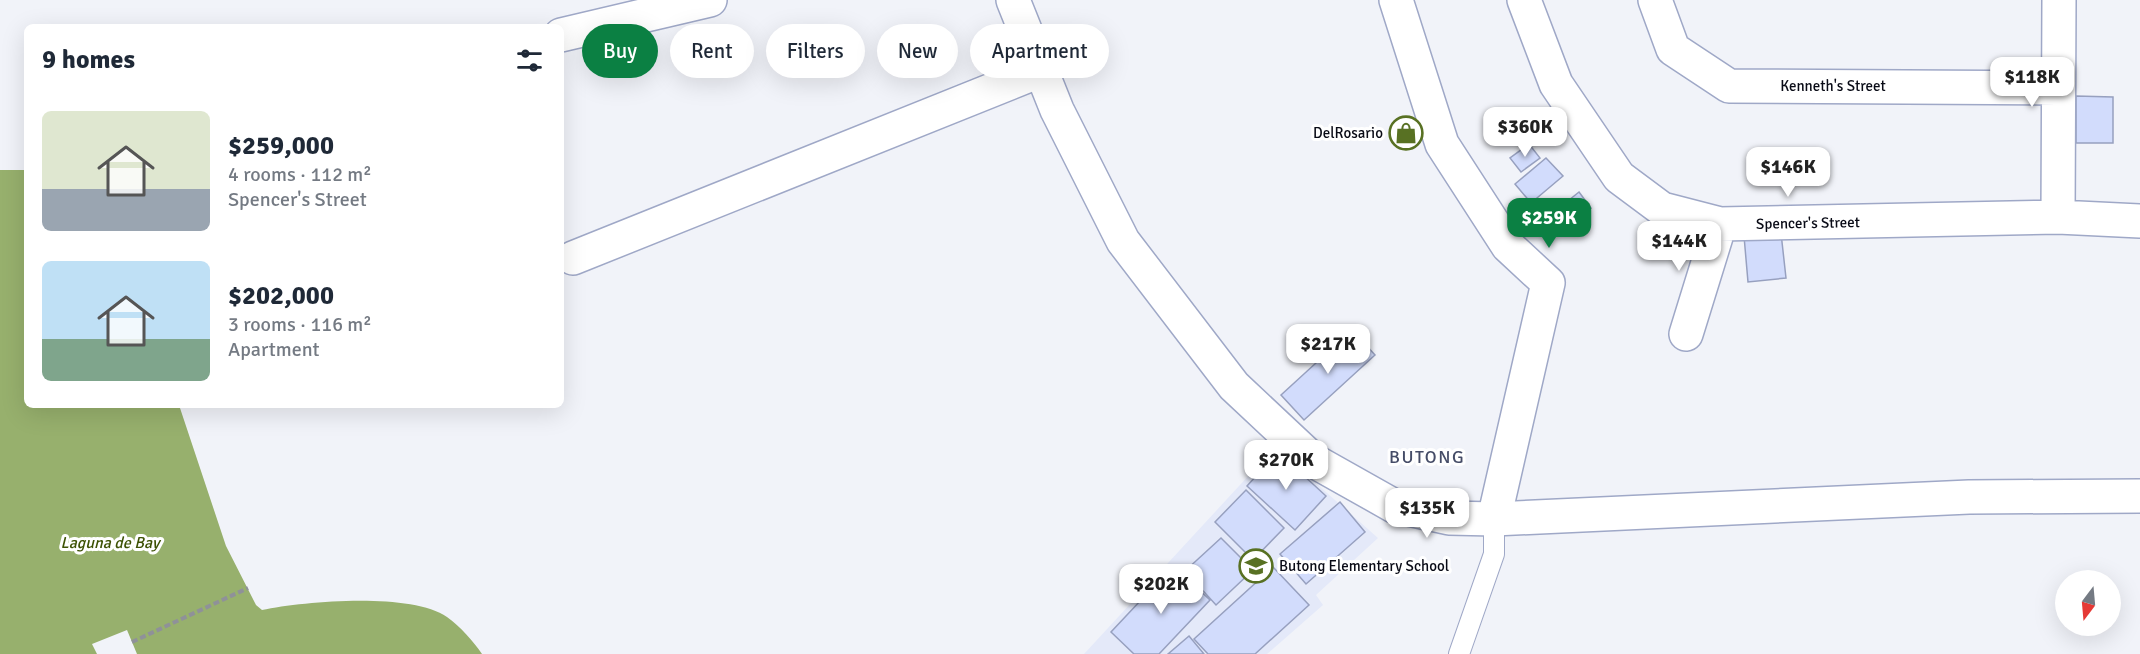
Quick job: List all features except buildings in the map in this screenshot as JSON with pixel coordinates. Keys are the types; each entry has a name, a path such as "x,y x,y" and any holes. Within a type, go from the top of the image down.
{"street":[{"path":"564,34 710,0"},
{"path":"1013,0 1023,24"},
{"path":"1396,0 1442,144 1508,246 1548,283 1494,519"},
{"name":"Spencer's Street","path":"1524,0 1556,84 1619,177 1662,209 1720,224 2058,217 2140,221"},
{"name":"Kenneth's Street","path":"1655,0 1673,49 1729,86 2057,88"},
{"path":"2058,217 2059,0"},
{"path":"573,258 1022,78"},
{"path":"1045,78 1057,110 1123,241 1234,386 1314,461 1394,506 1449,518 1494,519 1969,497 2140,496"},
{"path":"1686,334 1720,224"}],"lane":[{"path":"1459,654 1494,554 1494,519"}],"path":[{"path":"132,642 248,588"}],"shaded area":[{"name":"Butong Elementary School","path":"1275,447 1378,538 1316,595 1323,605 1267,654 1084,654"}],"water":[{"name":"Laguna de Bay","path":"0,170 24,170 24,408 180,408 226,546 256,605 262,610 330,602 384,601 409,604 430,609 447,617 466,634 482,654 0,654"}],"pier":[{"path":"127,630 137,654 97,654 92,644"}],"place":[{"name":"DelRosario","path":"1406,133"},
{"name":"Butong Elementary School","path":"1256,566"}],"district":[{"name":"BUTONG","path":"1427,457"}]}
